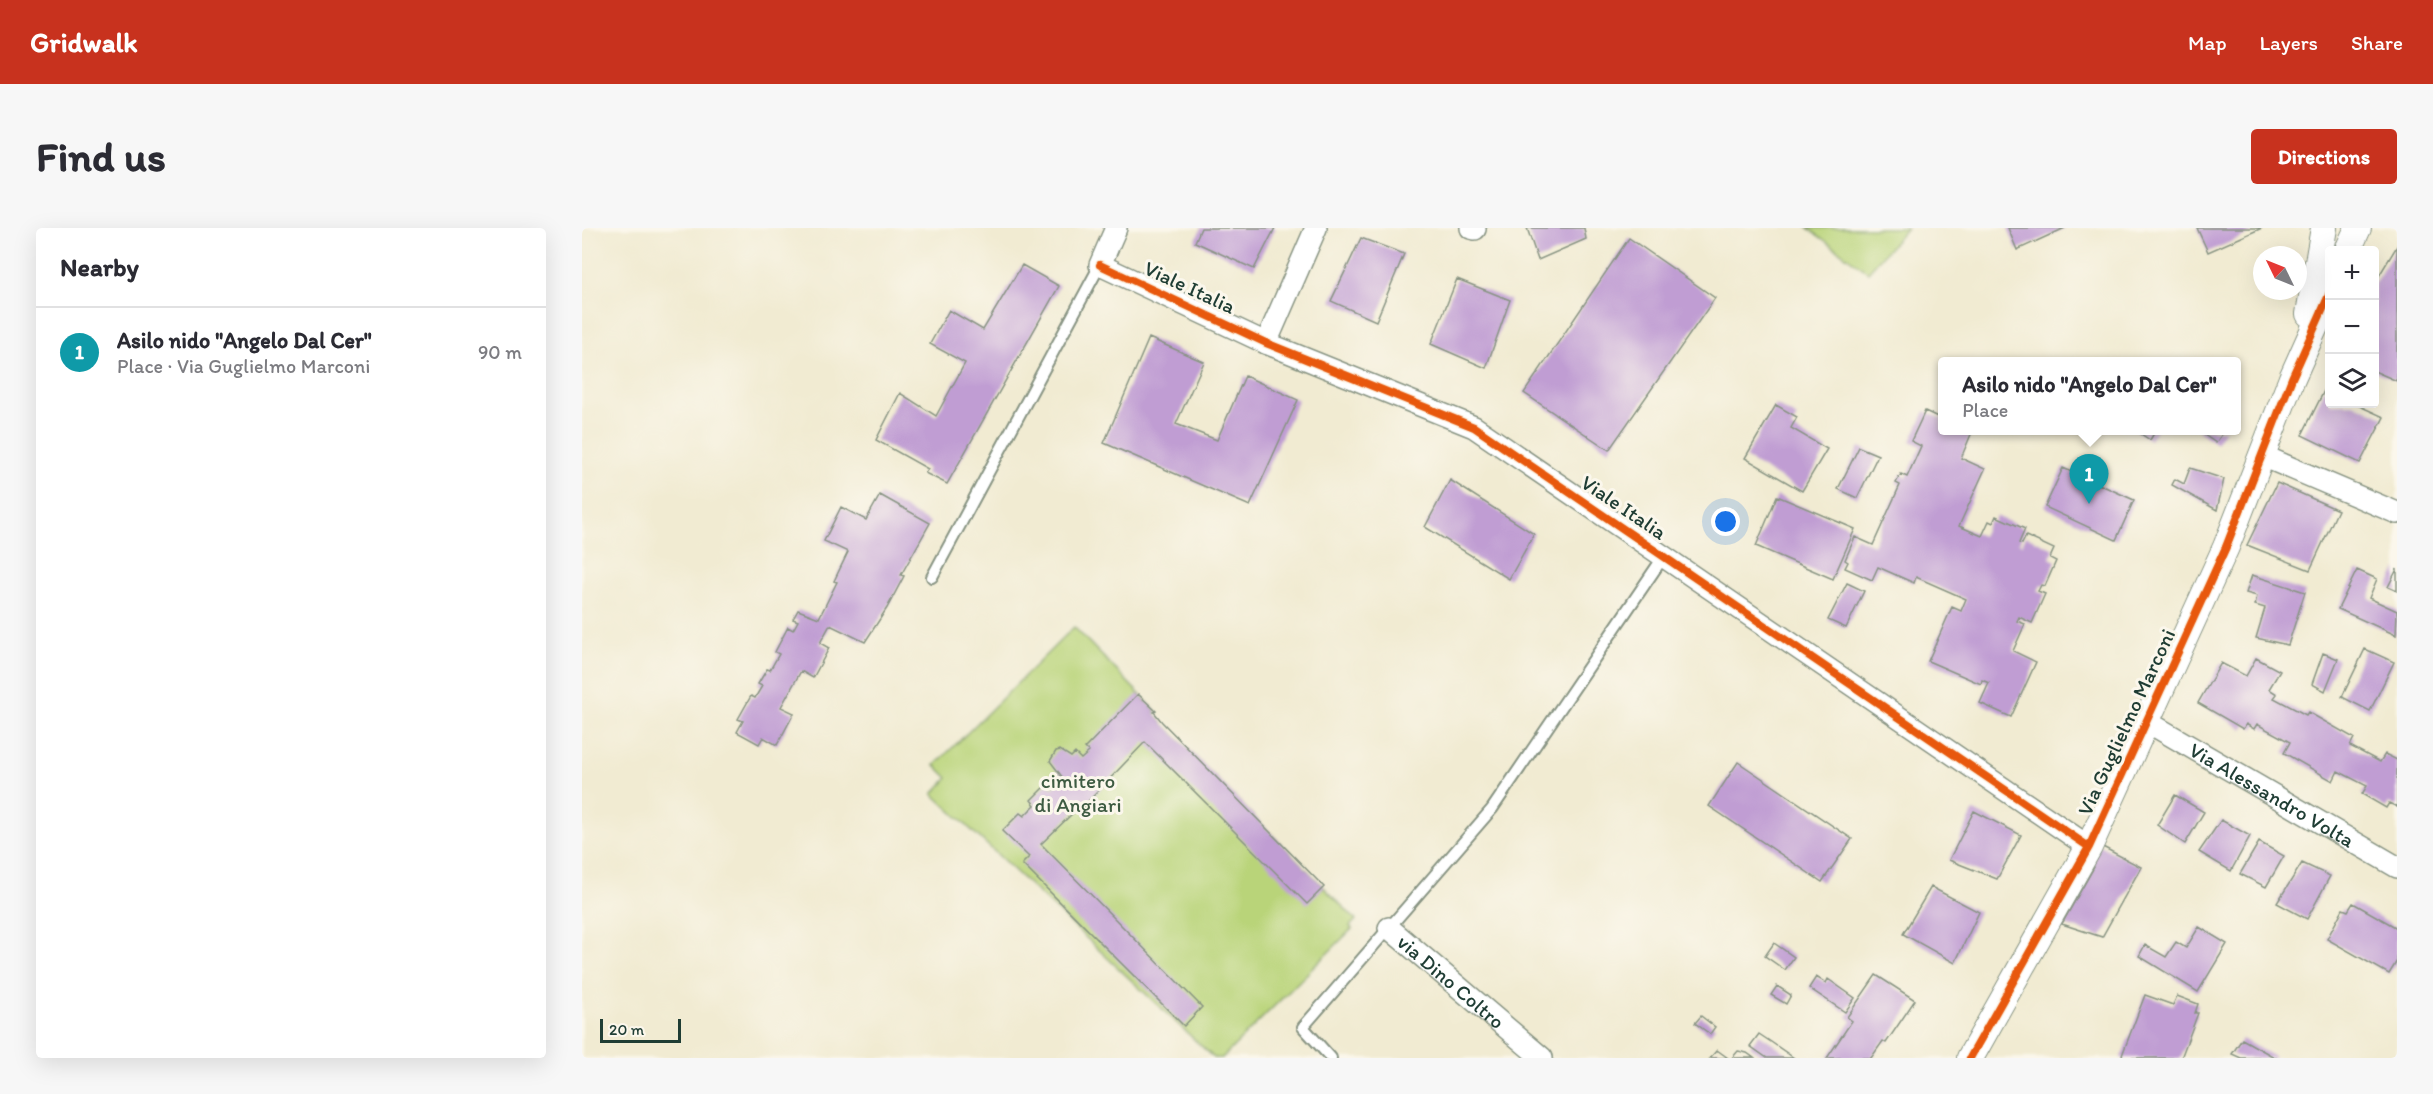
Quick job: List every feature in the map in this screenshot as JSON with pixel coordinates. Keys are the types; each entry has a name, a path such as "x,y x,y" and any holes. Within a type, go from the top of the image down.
{"street":[{"path":"1100,265 1116,228"},
{"path":"1266,343 1316,228"},
{"path":"2292,378 2313,297 2324,228"},
{"path":"2350,246 2358,228"},
{"name":"Viale Italia","path":"1100,265 1266,343 1474,427 2089,847"},
{"path":"2292,378 2327,300"},
{"name":"Via Guglielmo Marconi","path":"1970,1058 2089,847 2226,547 2292,378"},
{"path":"2263,456 2397,513"},
{"name":"Via Alessandro Volta","path":"2146,721 2397,867"},
{"name":"via Dino Coltro","path":"1389,928 1542,1058"}],"lane":[{"path":"932,577 1100,265"},
{"path":"1331,1058 1302,1027 1492,808 1664,556"}],"green space":[{"path":"1808,228 1907,228 1868,272"},
{"name":"cimitero di Angiari","path":"1074,627 1156,711 1154,713 1162,723 1356,920 1350,926 1352,929 1222,1058 1214,1058 933,794 948,778 935,765"}],"building":[{"path":"1201,228 1275,228 1254,269 1195,242"},
{"path":"1527,228 1584,228 1586,239 1538,260"},
{"path":"2008,228 2065,228 2017,250"},
{"path":"2197,228 2262,228 2208,252"},
{"path":"1361,238 1404,254 1376,321 1331,301"},
{"path":"1629,238 1715,298 1609,450 1524,393"},
{"path":"2397,246 2397,381 2379,373 2379,276"},
{"path":"1022,265 1059,286 947,484 925,473 928,469 876,440 900,393 936,416 965,363 930,344 949,310 983,330"},
{"path":"1457,279 1510,300 1486,368 1431,344"},
{"path":"1149,338 1204,362 1176,424 1217,440 1245,376 1298,400 1250,506 1104,443"},
{"path":"2325,389 2325,408 2364,408 2384,417 2360,463 2302,435"},
{"path":"1776,405 1797,417 1791,428 1827,449 1802,491 1745,458"},
{"path":"1925,411 1938,417 1938,435 1971,435 1961,458 1985,469 1959,526 1982,536 1989,521 1993,523 1996,516 2025,529 2019,543 2022,544 2026,536 2054,549 2050,558 2056,561 2045,586 2041,585 2038,591 2045,594 2032,623 2019,617 2017,621 2025,624 2013,651 2036,662 2011,717 1980,703 1989,683 1982,680 1981,684 1928,661 1952,607 1961,611 1966,599 1916,577 1914,583 1878,567 1872,580 1845,568 1848,562 1845,560 1855,537 1873,545 1900,485 1896,483 1901,474 1907,477 1921,446 1911,441"},
{"path":"2142,435 2153,435 2150,440"},
{"path":"2204,435 2222,435 2216,443"},
{"path":"1859,447 1878,455 1857,498 1838,489"},
{"path":"2063,468 2134,500 2116,540 2045,507"},
{"path":"2190,468 2224,479 2217,510 2172,485 2175,479 2184,484"},
{"path":"1450,480 1534,534 1509,579 1425,527"},
{"path":"2277,483 2338,510 2310,570 2247,545"},
{"path":"880,495 930,523 901,575 904,576 887,608 865,642 830,625 820,643 829,648 813,678 801,671 781,707 794,713 777,745 763,737 759,744 737,732 743,721 738,719 751,696 755,698 762,686 758,684 767,669 770,670 779,654 775,652 788,627 793,630 798,621 793,619 798,610 819,618 837,582 834,581 848,552 824,541 841,507 866,520"},
{"path":"1777,496 1855,529 1833,579 1756,546"},
{"path":"2397,569 2397,591 2388,587"},
{"path":"2357,570 2377,579 2369,598 2397,611 2396,635 2338,609"},
{"path":"2252,575 2305,592 2288,645 2256,638 2265,608 2255,605 2257,596 2246,593"},
{"path":"1847,583 1864,591 1846,628 1828,620"},
{"path":"2365,649 2394,662 2370,711 2342,697"},
{"path":"2323,653 2338,659 2325,691 2312,684"},
{"path":"2256,658 2280,671 2269,689 2277,694 2274,698 2306,715 2308,712 2354,738 2350,746 2380,762 2385,754 2397,760 2397,807 2389,803 2386,808 2362,794 2367,786 2338,771 2333,781 2284,753 2290,742 2257,724 2254,729 2246,724 2243,729 2198,703 2221,663 2246,676"},
{"path":"1138,694 1156,711 1154,712 1162,722 1324,887 1307,904 1145,742 1078,812 1076,810 1041,844 1202,1007 1184,1026 1022,864 1029,857 1002,831 1020,813 1024,816 1035,805 1031,800 1048,783 1053,788 1063,778 1050,761 1056,751 1060,750 1071,757 1075,753 1081,759 1089,752 1085,748"},
{"path":"1738,762 1852,839 1822,882 1709,806"},
{"path":"2175,795 2204,812 2185,844 2157,825"},
{"path":"1974,811 2021,835 1997,879 1949,860"},
{"path":"2221,820 2250,836 2231,871 2199,852"},
{"path":"2259,842 2284,856 2266,887 2240,874"},
{"path":"2099,845 2141,867 2102,937 2062,924 2094,867 2087,864"},
{"path":"2302,863 2330,876 2307,919 2277,903"},
{"path":"1931,887 1979,912 1955,963 1903,934"},
{"path":"2353,903 2397,928 2397,961 2389,974 2327,939 2343,909 2348,911"},
{"path":"2199,927 2227,944 2198,992 2139,956 2145,945 2166,957 2176,942 2186,948"},
{"path":"1774,943 1794,957 1785,970 1765,956"},
{"path":"1876,975 1915,1000 1886,1043 1883,1041 1871,1058 1827,1058 1852,1021 1847,1017"},
{"path":"1816,977 1826,983 1828,979 1855,998 1845,1012 1809,988"},
{"path":"1777,986 1791,995 1786,1004 1771,995"},
{"path":"2145,995 2173,1005 2177,996 2198,1004 2195,1013 2198,1013 2181,1058 2121,1058"},
{"path":"1701,1016 1715,1027 1710,1034 1695,1023"},
{"path":"1759,1034 1794,1058 1767,1058 1750,1046"},
{"path":"2242,1039 2276,1058 2241,1058 2232,1054"},
{"path":"1717,1050 1728,1058 1710,1058"},
{"path":"1738,1051 1747,1053 1754,1058 1732,1058"}],"cycle path":[{"path":"1100,265 1266,343 1474,427 2089,847"},
{"path":"1970,1058 2089,847 2226,547 2292,378 2327,300"}],"place":[{"name":"Asilo nido \"Angelo Dal Cer\"","path":"2089,504"}]}
